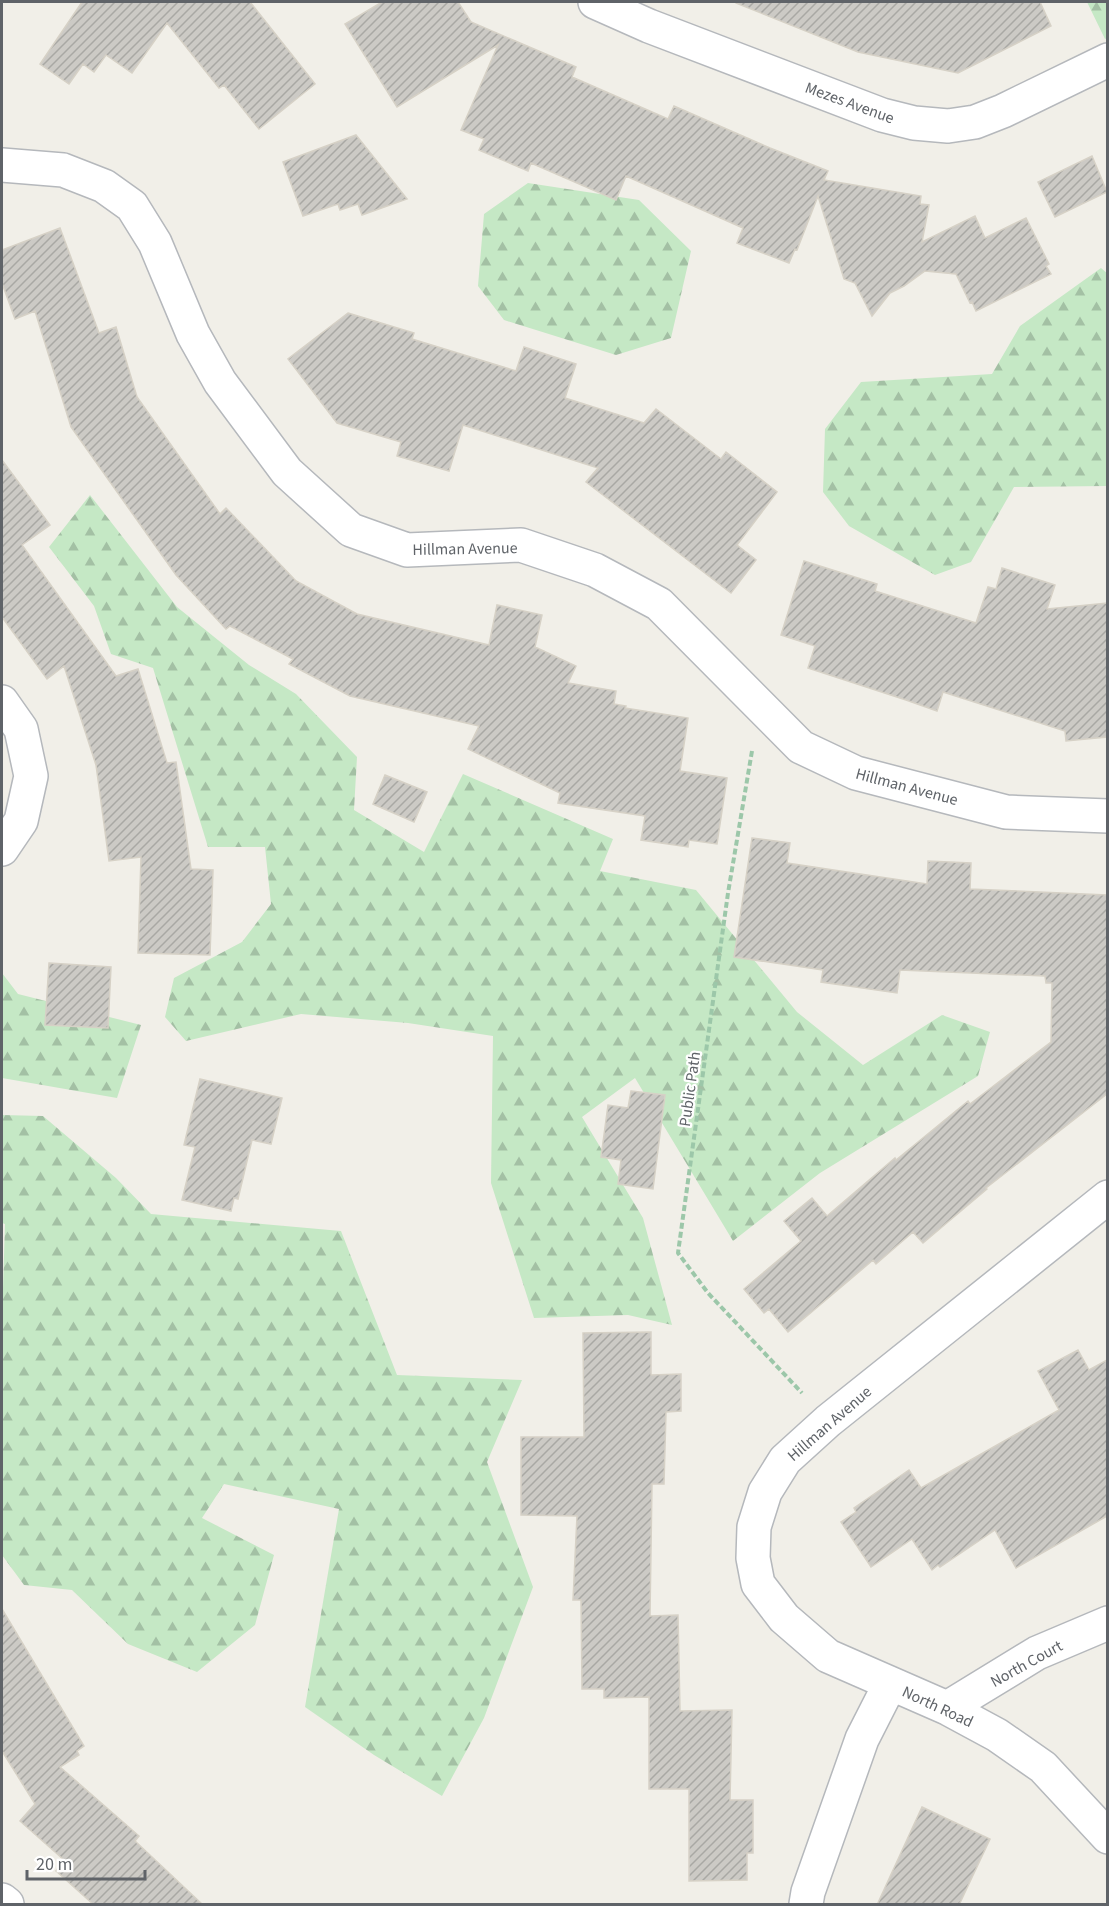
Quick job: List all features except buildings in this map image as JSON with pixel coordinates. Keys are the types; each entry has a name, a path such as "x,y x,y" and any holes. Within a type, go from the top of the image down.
{"street":[{"name":"Mezes Avenue","path":"595,2 660,30 882,115 914,123 948,126 975,122 1004,111 1107,60"},
{"name":"Hillman Avenue","path":"2,165 63,170 104,186 132,206 155,243 193,334 220,382 287,472 351,530 407,550 521,545 595,570 659,604 801,747 856,773 1006,812 1107,816"},
{"path":"2,702 21,729 32,776 21,821 2,849"},
{"name":"Hillman Avenue","path":"890,1684 828,1656 784,1618 758,1584 753,1558 754,1527 765,1492 785,1460 828,1421 1107,1197"},
{"name":"North Court","path":"947,1708 1037,1653 1107,1623"},
{"name":"North Road","path":"806,1905 808,1892 862,1739 890,1684 947,1708 997,1735 1043,1767 1107,1837"},
{"path":"2,1899 7,1905"}],"path":[{"name":"Public Path","path":"759,706 728,893 678,1253 708,1293 828,1421"}],"green space":[{"path":"1087,2 1107,2 1107,38 1105,39"},
{"path":"528,183 639,200 691,251 671,338 616,355 504,320 478,286 484,214"},
{"path":"1101,268 1108,274 1107,486 1014,487 971,562 935,575 849,526 823,492 825,429 861,382 992,374 1020,326"},
{"path":"90,495 177,607 249,665 296,694 357,757 354,810 424,852 463,774 613,839 600,871 696,890 797,1012 863,1065 942,1015 990,1032 978,1076 820,1173 733,1241 635,1078 582,1117 643,1218 672,1325 628,1315 534,1318 491,1183 493,1036 408,1023 301,1014 186,1041 165,1017 174,978 242,942 271,904 265,847 208,847 153,668 111,654 94,606 49,547"},
{"path":"2,973 18,994 141,1025 117,1098 2,1078"},
{"path":"2,1115 43,1116 116,1178 151,1214 341,1231 397,1375 522,1380 487,1462 533,1587 484,1718 442,1796 374,1755 305,1707 339,1509 224,1484 202,1518 274,1555 255,1625 197,1672 128,1644 72,1590 24,1585 2,1555 2,1296 5,1224 2,1223"}]}
